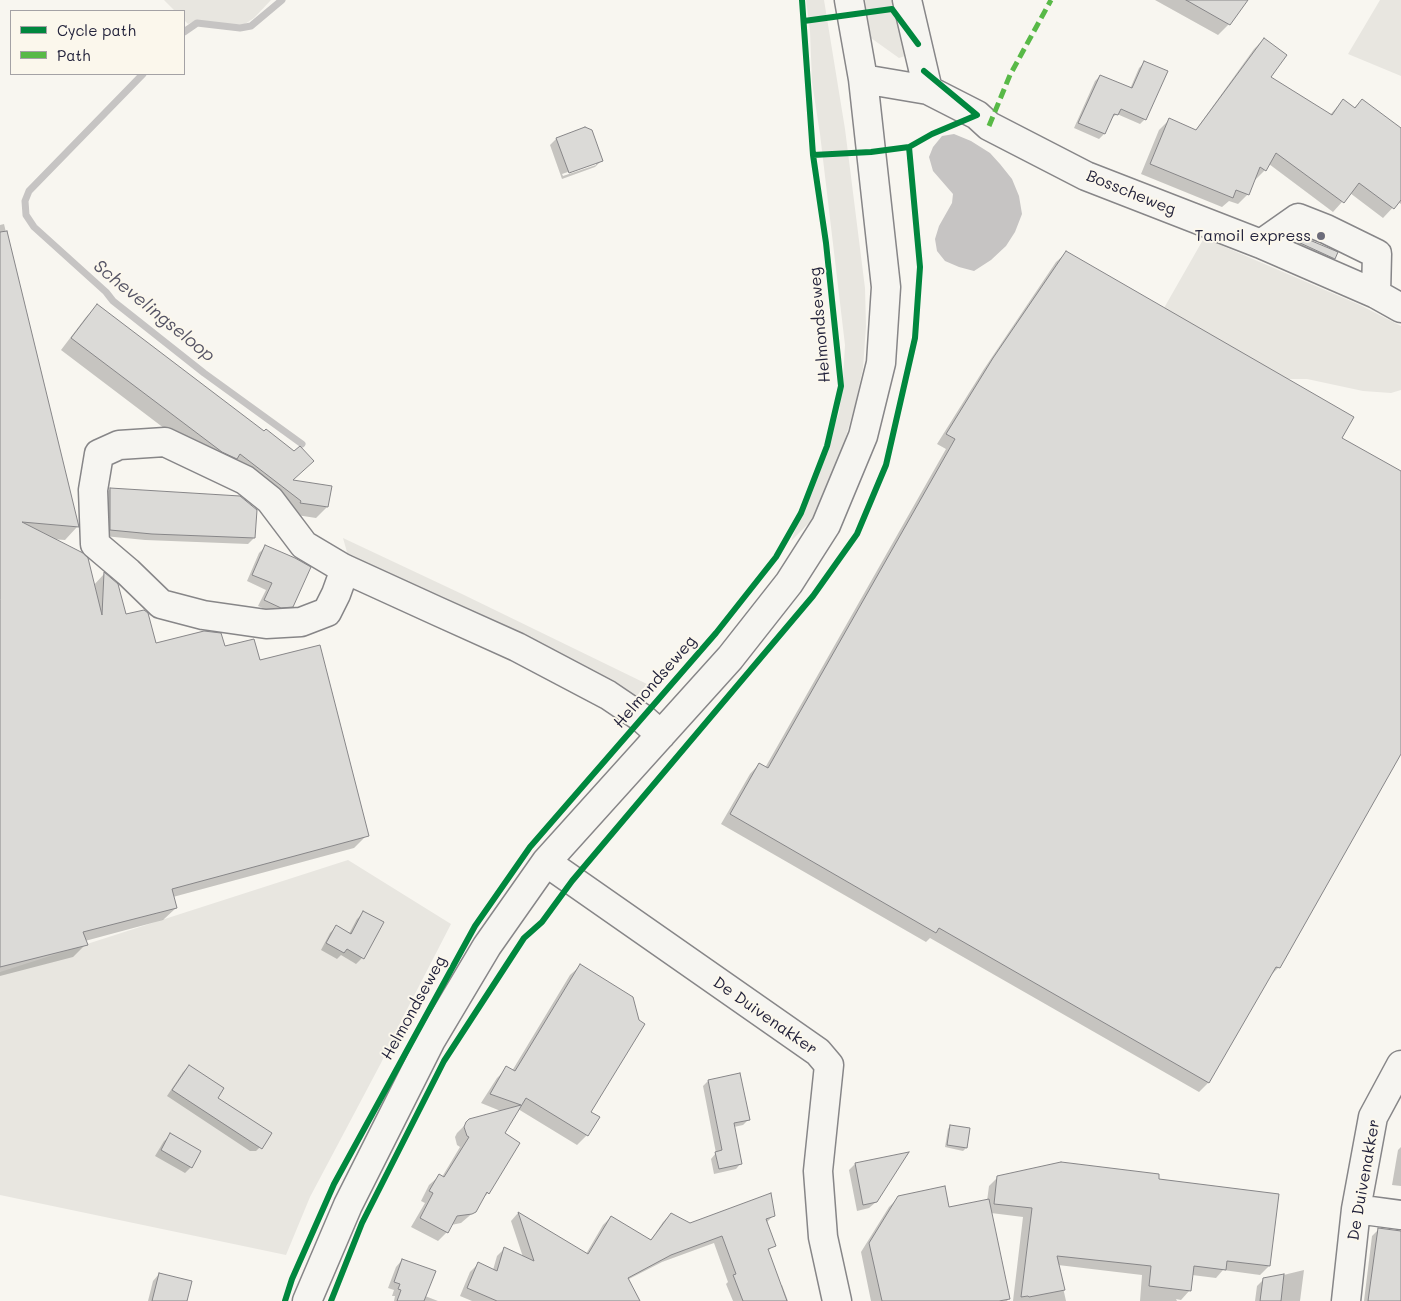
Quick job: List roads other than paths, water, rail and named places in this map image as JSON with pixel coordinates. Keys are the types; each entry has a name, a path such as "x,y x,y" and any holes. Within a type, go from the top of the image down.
{"street":[{"name":"Helmondseweg","path":"307,1301 348,1205 430,1040 487,946 546,862 730,658 789,583 826,525 864,436 881,363 886,287 863,79 849,0"},
{"path":"907,0 928,90"},
{"name":"Bosscheweg","path":"863,79 928,90 977,115 989,126 1086,176 1261,244 1376,294 1401,308"},
{"path":"1261,244 1298,218 1326,229 1377,254 1376,294"},
{"path":"345,569 327,612 301,622 266,624 203,615 161,604 95,544 93,490 99,454 119,445 164,442 245,480 270,500 304,545 345,569 517,648 608,694 642,718 661,735"},
{"name":"De Duivenakker","path":"546,862 818,1052 829,1065 818,1171 823,1237 837,1301"},
{"name":"De Duivenakker","path":"1346,1301 1356,1210 1373,1117 1401,1065"},
{"path":"1356,1210 1401,1215"}],"waterway":[{"name":"Schevelingseloop","path":"185,31 197,23 240,28 251,26 282,0"},
{"name":"Schevelingseloop","path":"142,75 29,191 25,201 26,215 34,227 106,292 113,301 204,373 302,444"}],"place":[{"name":"Tamoil express","path":"1321,236"}]}
